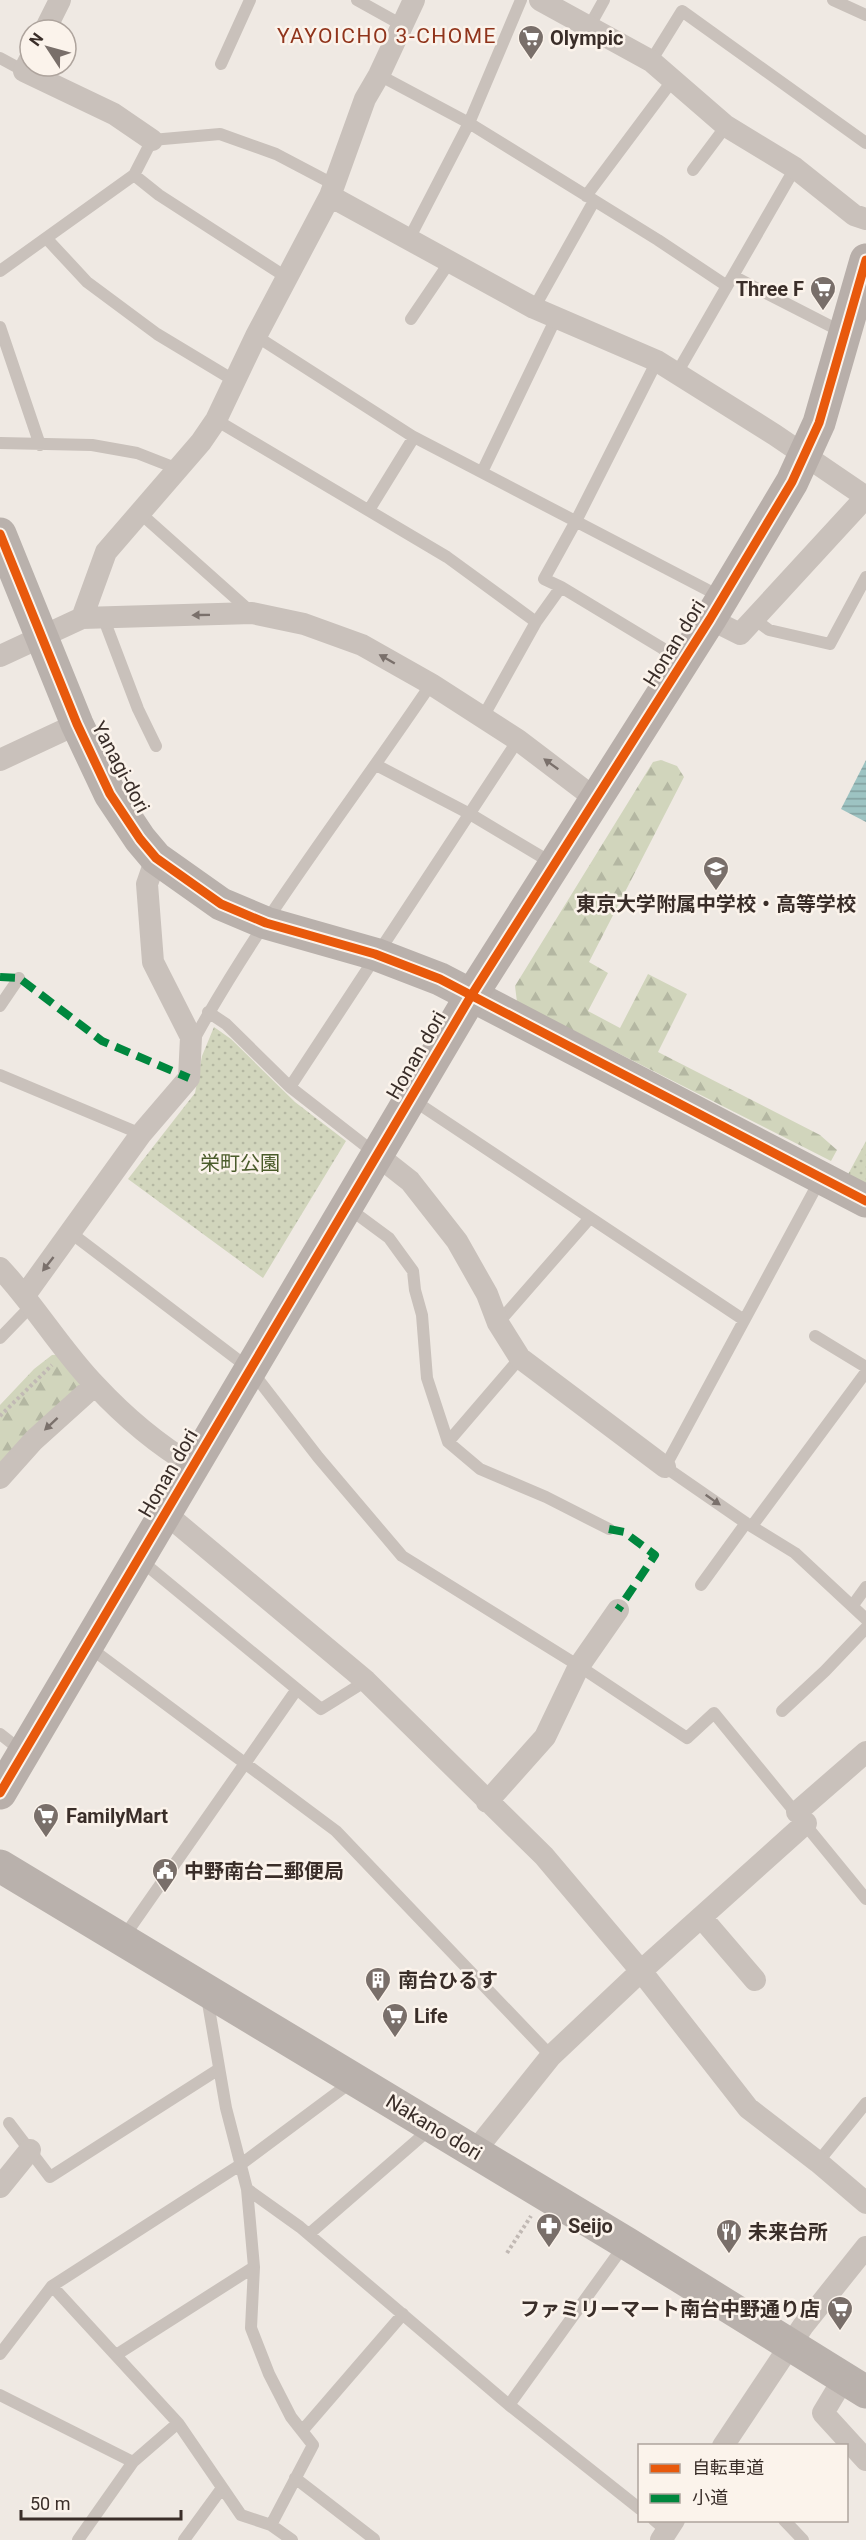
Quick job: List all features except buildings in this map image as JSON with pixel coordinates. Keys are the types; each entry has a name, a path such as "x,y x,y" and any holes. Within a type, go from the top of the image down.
{"main road":[{"name":"Honan dori","path":"0,1793 12,1744 88,1647 192,1465 471,996 717,608 806,455 831,385 866,260"}],"street":[{"path":"51,18 60,0"},
{"path":"93,617 106,552 178,469 216,420 256,336 332,190 366,99 414,0"},
{"path":"540,0 651,61 726,126 795,168 854,216 866,219"},
{"path":"50,78 114,114 152,140"},
{"path":"332,190 409,239 451,260 534,308 613,340 657,361 806,455 866,497 740,634 717,608"},
{"name":"Yanagi-dori","path":"0,536 77,723 110,794 140,839 156,858 221,904 266,923 375,954 440,979 866,1201"},
{"path":"0,656 93,617 252,613 304,624 362,645 431,684 518,740 597,800"},
{"path":"0,760 77,723"},
{"path":"28,1300 71,1233 141,1134 189,1078 191,1037 153,962 147,884 156,858"},
{"path":"377,1155 410,1181 457,1241 470,1274 487,1294 498,1323 520,1358 665,1467"},
{"path":"0,1268 95,1385 164,1448 192,1465"},
{"path":"0,1478 34,1440 95,1385"},
{"path":"165,1513 366,1681 544,1856 641,1971 748,2108 818,2162 866,2203"},
{"path":"487,1802 544,1737 579,1666 618,1610"},
{"path":"475,2151 551,2056 701,1917 866,1752"},
{"name":"Nakano dori","path":"0,1866 475,2151 855,2385"},
{"path":"701,1917 755,1980"},
{"path":"0,2187 30,2150"},
{"path":"724,2444 789,2345 866,2247"},
{"path":"855,2385 824,2413 866,2460"}],"lane":[{"path":"221,64 250,0"},
{"path":"357,0 402,25"},
{"path":"409,239 469,123 520,0"},
{"path":"589,27 604,0"},
{"path":"833,0 866,15"},
{"path":"651,61 682,11 866,143"},
{"path":"0,58 18,63"},
{"path":"379,75 469,123 590,199 730,281 844,333"},
{"path":"534,308 590,199 672,81"},
{"path":"693,170 726,126"},
{"path":"0,271 134,175 152,140 220,134 276,154 332,190"},
{"path":"677,373 795,168"},
{"path":"134,175 159,195 286,278"},
{"path":"47,239 87,282 157,334 235,381"},
{"path":"411,319 451,260"},
{"path":"482,472 556,318"},
{"path":"0,327 40,445"},
{"path":"256,336 414,437 576,521 717,608"},
{"path":"657,361 544,579 662,648 680,666"},
{"path":"216,420 447,557 536,621"},
{"path":"369,510 414,437"},
{"path":"0,443 92,445 137,453 178,469"},
{"path":"140,513 252,613"},
{"path":"754,619 769,630 830,644 866,577"},
{"path":"483,717 536,621 561,587"},
{"path":"93,617 156,746"},
{"path":"191,1037 197,1034 208,1012 266,923 431,684"},
{"path":"290,1087 375,954 518,740"},
{"path":"376,765 470,814 556,865"},
{"path":"0,1006 20,978"},
{"path":"208,1012 226,1024 290,1087 377,1155"},
{"path":"0,1075 141,1134"},
{"path":"411,1098 744,1320"},
{"path":"821,1178 665,1467 795,1552 866,1619"},
{"path":"346,1207 388,1238 414,1271 423,1302 427,1378 448,1442 480,1469 546,1497 609,1529"},
{"path":"498,1323 590,1219"},
{"path":"71,1233 250,1369 318,1457 402,1556 579,1666 687,1738 714,1713 866,1899"},
{"path":"0,1338 28,1300"},
{"path":"815,1336 866,1367"},
{"path":"448,1442 520,1358"},
{"path":"701,1585 866,1372"},
{"path":"138,1558 321,1708 366,1681"},
{"path":"853,1605 866,1587"},
{"path":"782,1711 866,1628"},
{"path":"88,1647 336,1831 551,2056"},
{"path":"123,1938 297,1689"},
{"path":"206,1990 226,2108 247,2189 254,2267 251,2328 269,2374 291,2417 313,2445 271,2525"},
{"path":"9,2123 50,2177 219,2069"},
{"path":"0,2354 52,2286 240,2165 355,2079"},
{"path":"818,2162 866,2103"},
{"path":"309,2234 433,2127"},
{"path":"247,2189 309,2234 509,2405 638,2508"},
{"path":"509,2405 626,2243"},
{"path":"116,2355 254,2267"},
{"path":"52,2286 178,2422 241,2515 271,2525 292,2540"},
{"path":"302,2431 403,2314"},
{"path":"0,2395 133,2462"},
{"path":"78,2540 133,2462 178,2422"},
{"path":"296,2478 374,2539"},
{"path":"184,2540 222,2488"},
{"path":"786,2522 803,2540"}],"path":[{"path":"0,1416 54,1364"},
{"path":"507,2253 544,2194"}],"green space":[{"path":"661,760 677,766 684,777 589,962 608,973 588,1011 620,1028 648,974 687,994 658,1052 820,1135 837,1150 831,1161 517,1002 515,986 653,762"},
{"name":"栄町公園","path":"214,1027 231,1039 295,1102 346,1141 263,1278 128,1179 195,1093 202,1056"},
{"path":"866,1141 866,1191 845,1180"},
{"path":"78,1353 92,1373 0,1478 0,1405 34,1369 52,1355"}],"water":[{"path":"866,760 866,822 841,809"}],"marked path":[{"path":"0,977 19,978 102,1041 189,1078"},
{"path":"609,1529 624,1532 655,1555 618,1610"}],"cycle path":[{"path":"0,1793 471,996 710,619 792,482 819,423 866,260"},
{"path":"0,534 77,724 110,794 140,839 156,858 221,904 266,923 375,954 440,979 866,1201"}],"place":[{"name":"Olympic","path":"531,61"},
{"name":"Three F","path":"823,312"},
{"name":"東京大学附属中学校・高等学校","path":"716,892"},
{"name":"FamilyMart","path":"46,1839"},
{"name":"中野南台二郵便局","path":"165,1894"},
{"name":"南台ひるす","path":"378,2003"},
{"name":"Life","path":"395,2039"},
{"name":"Seijo","path":"549,2249"},
{"name":"未来台所","path":"729,2255"},
{"name":"ファミリーマート南台中野通り店","path":"840,2332"}],"district":[{"name":"YAYOICHO 3-CHOME","path":"387,36"}]}
